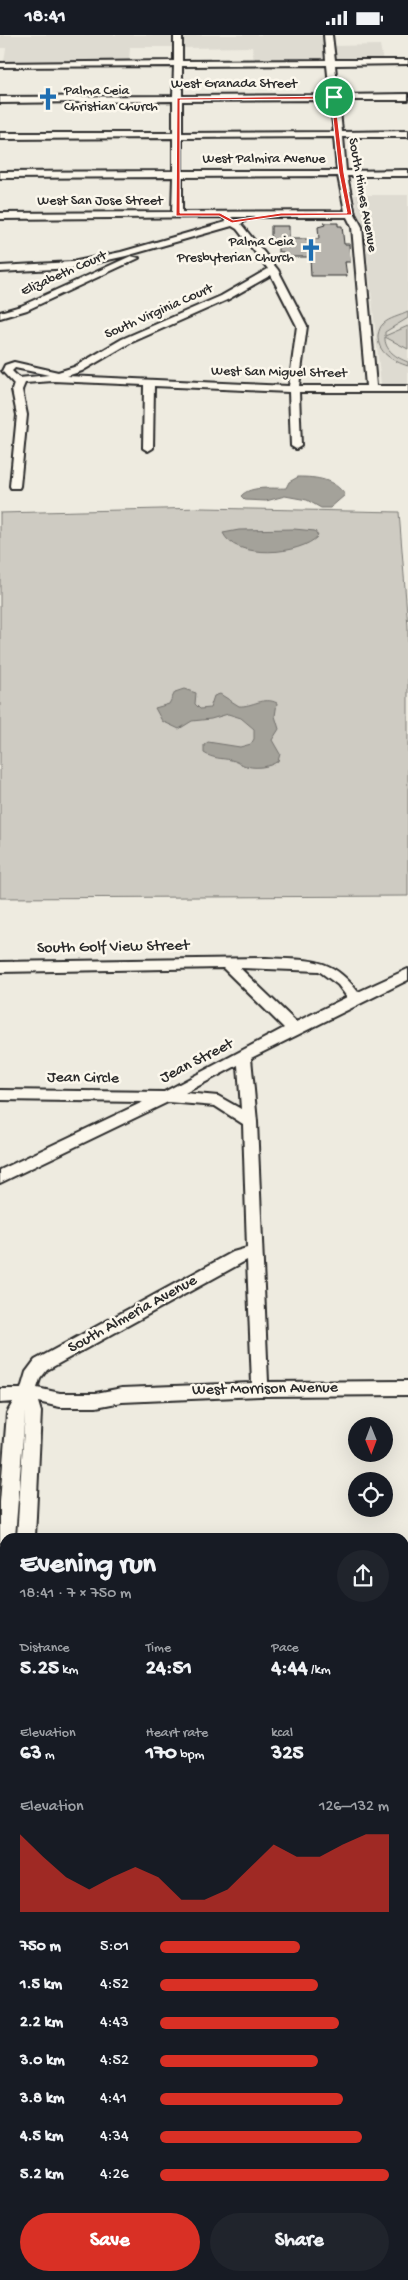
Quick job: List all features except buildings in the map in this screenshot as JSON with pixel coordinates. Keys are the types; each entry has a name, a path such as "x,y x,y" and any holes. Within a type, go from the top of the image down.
{"street":[{"path":"178,35 178,215"},
{"name":"South Himes Avenue","path":"328,35 342,173 350,214 357,227 371,389"},
{"path":"0,65 408,63"},
{"name":"West Granada Street","path":"0,99 408,97"},
{"path":"0,136 408,134"},
{"name":"West Palmira Avenue","path":"0,175 408,173"},
{"path":"220,214 232,222 252,242 273,270 302,326 294,389 296,446"},
{"name":"West San Jose Street","path":"0,216 350,214"},
{"path":"0,269 72,265 126,253 232,222 281,215"},
{"name":"Elizabeth Court","path":"0,315 24,308 183,236"},
{"name":"Elizabeth Court","path":"126,253 138,256"},
{"name":"South Virginia Court","path":"54,376 78,369 103,353 184,314 224,298 273,270"},
{"path":"0,363 54,376"},
{"path":"11,366 7,371 16,388 22,415 15,486"},
{"path":"13,382 54,376"},
{"name":"West San Miguel Street","path":"54,376 149,383 294,389 408,389"},
{"path":"148,448 149,383"},
{"path":"227,963 294,1029"},
{"name":"South Golf View Street","path":"0,967 227,963 266,963 322,967 343,982 356,999"},
{"name":"Jean Street","path":"0,1177 166,1097 294,1029 408,974"},
{"path":"244,1057 250,1122 260,1389"},
{"name":"Jean Circle","path":"0,1095 166,1097"},
{"path":"166,1097 218,1101 250,1122"},
{"name":"South Almeria Avenue","path":"6,1533 15,1413 34,1395 32,1377 41,1365 239,1256 256,1251"},
{"name":"West Morrison Avenue","path":"0,1395 34,1395 60,1400 96,1400 122,1395 260,1389 408,1388"},
{"path":"26,1533 34,1395"}],"shaded area":[{"path":"0,35 174,35 174,47 130,47 129,61 4,61 6,48 0,48"},
{"path":"181,35 324,35 326,61 254,61 252,47 182,48"},
{"path":"380,45 383,61 333,61 332,46"},
{"path":"354,195 408,195 408,384 381,384 364,226 358,215"},
{"path":"408,312 408,318 385,332 385,336 408,326 408,349 385,337 385,342 389,350 408,362 408,366 392,359 383,351 378,341 378,335 380,327 385,322"},
{"path":"298,477 330,482 336,485 345,495 330,508 321,508 307,500 285,496 266,501 245,500 241,496 250,490 286,488 289,482"},
{"path":"202,508 399,512 408,626 408,896 0,898 0,513"},
{"path":"294,529 315,531 318,536 298,547 284,551 269,552 241,548 230,542 223,533 239,530"},
{"path":"184,689 196,693 195,704 200,709 210,708 214,696 220,694 239,706 263,701 277,703 275,716 279,729 272,740 280,754 278,761 266,766 251,767 233,760 218,758 204,753 204,745 208,742 240,747 251,744 254,739 254,729 241,718 228,714 211,719 192,721 179,729 162,721 155,708 169,704 175,692"}],"place":[{"name":"Palma Ceia Christian Church","path":"48,99"},
{"name":"Palma Ceia Presbyterian Church","path":"311,250"}],"route":[{"path":"334,97 342,173 350,214 281,215 232,222 220,214 178,215 178,99 334,97"}]}
